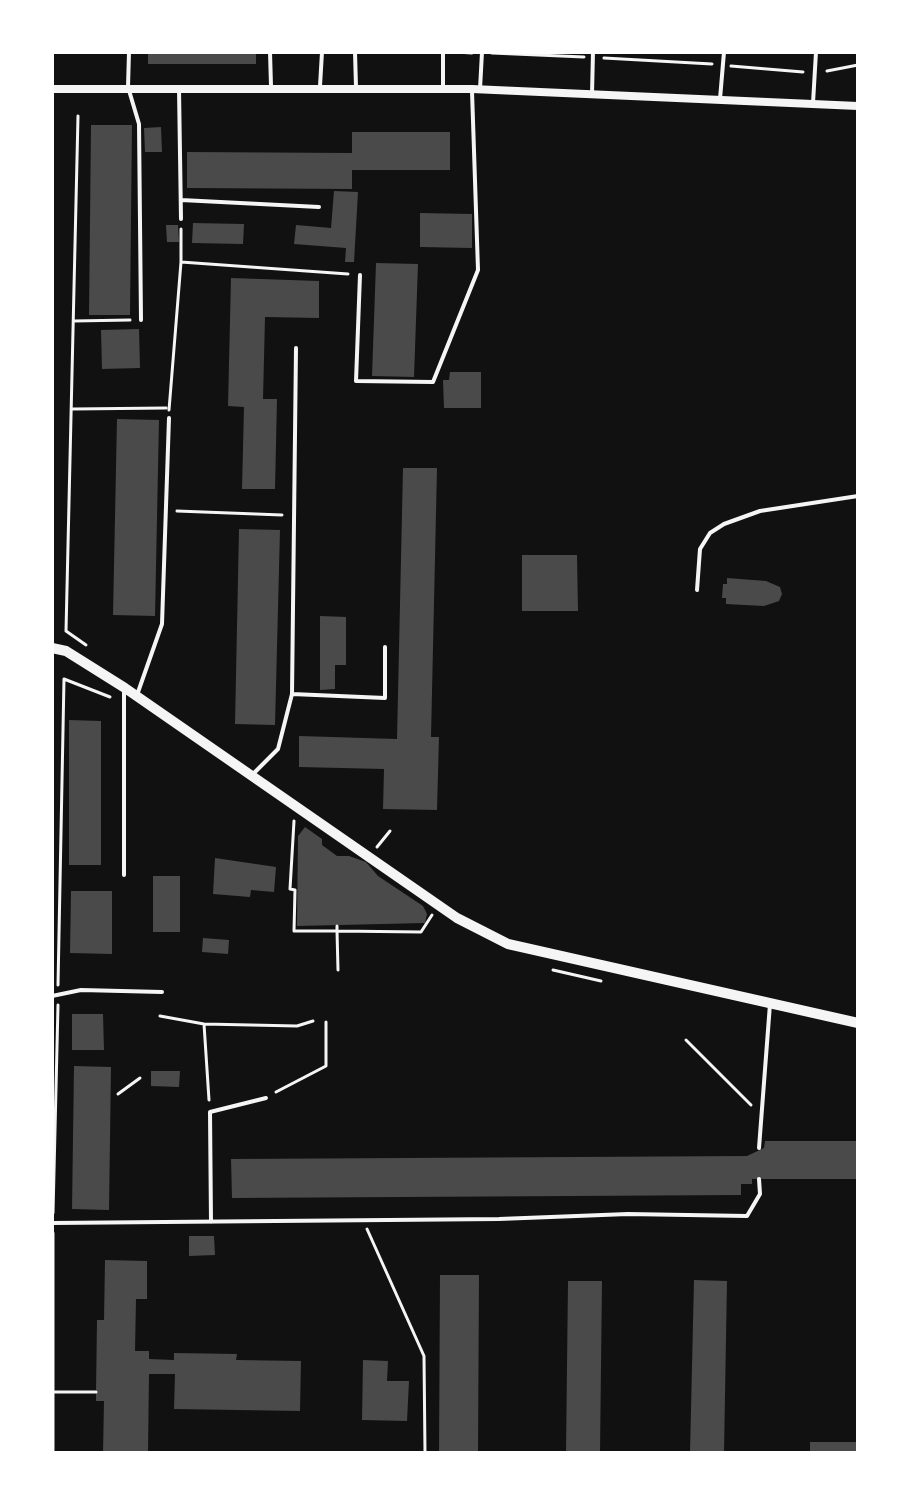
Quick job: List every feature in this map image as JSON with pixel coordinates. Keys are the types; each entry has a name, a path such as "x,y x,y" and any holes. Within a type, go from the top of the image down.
{"street":[{"path":"52,89 271,86 443,88 858,106"},
{"path":"52,648 66,651 125,688 457,918 508,944 858,1023"}],"lane":[{"path":"129,52 128,87 139,124 141,320"},
{"path":"270,52 271,86"},
{"path":"320,86 322,52"},
{"path":"355,52 356,87"},
{"path":"443,52 443,88"},
{"path":"360,275 356,381 433,382 478,270 476,89 482,52"},
{"path":"720,99 724,52"},
{"path":"813,103 816,52"},
{"path":"592,94 593,55"},
{"path":"179,87 181,219"},
{"path":"181,200 319,207"},
{"path":"251,776 278,749 292,694 296,348"},
{"path":"136,696 162,624 169,418"},
{"path":"697,590 700,549 710,533 724,524 760,511 858,496"},
{"path":"292,694 385,698 385,647"},
{"path":"124,875 125,688"},
{"path":"55,996 81,990 162,992"},
{"path":"759,1148 770,1004"},
{"path":"211,1222 210,1112 266,1098"},
{"path":"52,1223 628,1214 747,1216 760,1194 759,1179"}],"path":[{"path":"456,52 593,55 815,73 858,65"},
{"path":"78,116 66,631 91,648"},
{"path":"169,418 181,262 181,219"},
{"path":"181,262 360,275"},
{"path":"74,321 141,320"},
{"path":"72,409 170,408"},
{"path":"166,511 294,516"},
{"path":"53,1453 55,996 64,679"},
{"path":"294,821 290,889 295,890 294,931 421,932 432,915"},
{"path":"388,855 377,847 390,831"},
{"path":"337,929 338,970"},
{"path":"160,1016 204,1024 297,1026 313,1021"},
{"path":"266,1098 326,1066 326,1022"},
{"path":"204,1024 210,1112"},
{"path":"686,1040 762,1116"},
{"path":"118,1094 140,1078"},
{"path":"363,1220 424,1356 425,1453"},
{"path":"53,1392 96,1392"}],"building":[{"path":"148,52 256,52 256,64 148,64"},
{"path":"91,125 132,125 130,315 89,315"},
{"path":"161,127 162,152 145,152 144,128"},
{"path":"352,132 450,132 450,170 352,170 352,189 187,188 187,152 352,153"},
{"path":"334,191 358,192 354,262 345,262 346,248 294,244 296,225 331,228"},
{"path":"420,213 472,214 472,248 420,247"},
{"path":"193,223 244,224 243,244 192,243"},
{"path":"166,225 178,225 179,242 167,242"},
{"path":"376,263 418,264 414,377 372,376"},
{"path":"231,278 319,281 319,318 265,317 263,399 277,399 275,489 242,489 244,407 228,406"},
{"path":"139,329 140,368 102,369 101,330"},
{"path":"450,372 481,372 481,408 444,408 443,380 449,380"},
{"path":"117,419 159,420 155,616 113,615"},
{"path":"403,468 437,468 431,737 439,737 437,810 383,809 384,769 299,767 299,736 397,739"},
{"path":"239,529 280,530 275,725 235,724"},
{"path":"522,555 577,555 578,611 522,611"},
{"path":"727,578 766,581 780,587 782,594 779,601 764,606 726,604 726,598 722,598 723,584 727,584"},
{"path":"320,616 346,617 346,665 335,665 335,689 320,690"},
{"path":"69,720 101,721 101,865 69,865"},
{"path":"305,827 322,839 322,845 337,856 349,856 366,862 378,876 423,906 427,914 425,923 297,926 298,836"},
{"path":"215,858 276,867 274,892 251,890 250,897 213,894"},
{"path":"153,876 180,876 180,932 153,932"},
{"path":"71,891 112,891 112,954 70,953"},
{"path":"203,938 229,940 228,954 202,952"},
{"path":"72,1014 103,1014 104,1050 72,1050"},
{"path":"74,1066 111,1067 109,1210 72,1209"},
{"path":"151,1071 180,1071 179,1087 151,1086"},
{"path":"765,1141 858,1141 858,1179 752,1179 752,1184 741,1184 741,1195 232,1198 231,1159 747,1156 764,1148"},
{"path":"189,1236 214,1236 215,1255 189,1256"},
{"path":"105,1260 147,1261 147,1299 136,1299 135,1351 149,1351 149,1359 174,1360 174,1353 237,1354 236,1360 301,1361 300,1411 174,1409 175,1374 149,1374 148,1453 103,1453 104,1401 96,1401 96,1392 97,1320 104,1320"},
{"path":"440,1275 479,1275 478,1453 439,1453"},
{"path":"694,1280 727,1281 724,1453 690,1453"},
{"path":"568,1281 602,1281 600,1453 566,1453"},
{"path":"363,1360 388,1361 387,1381 409,1381 407,1421 362,1420"},
{"path":"810,1442 857,1442 857,1453 810,1453"}]}
